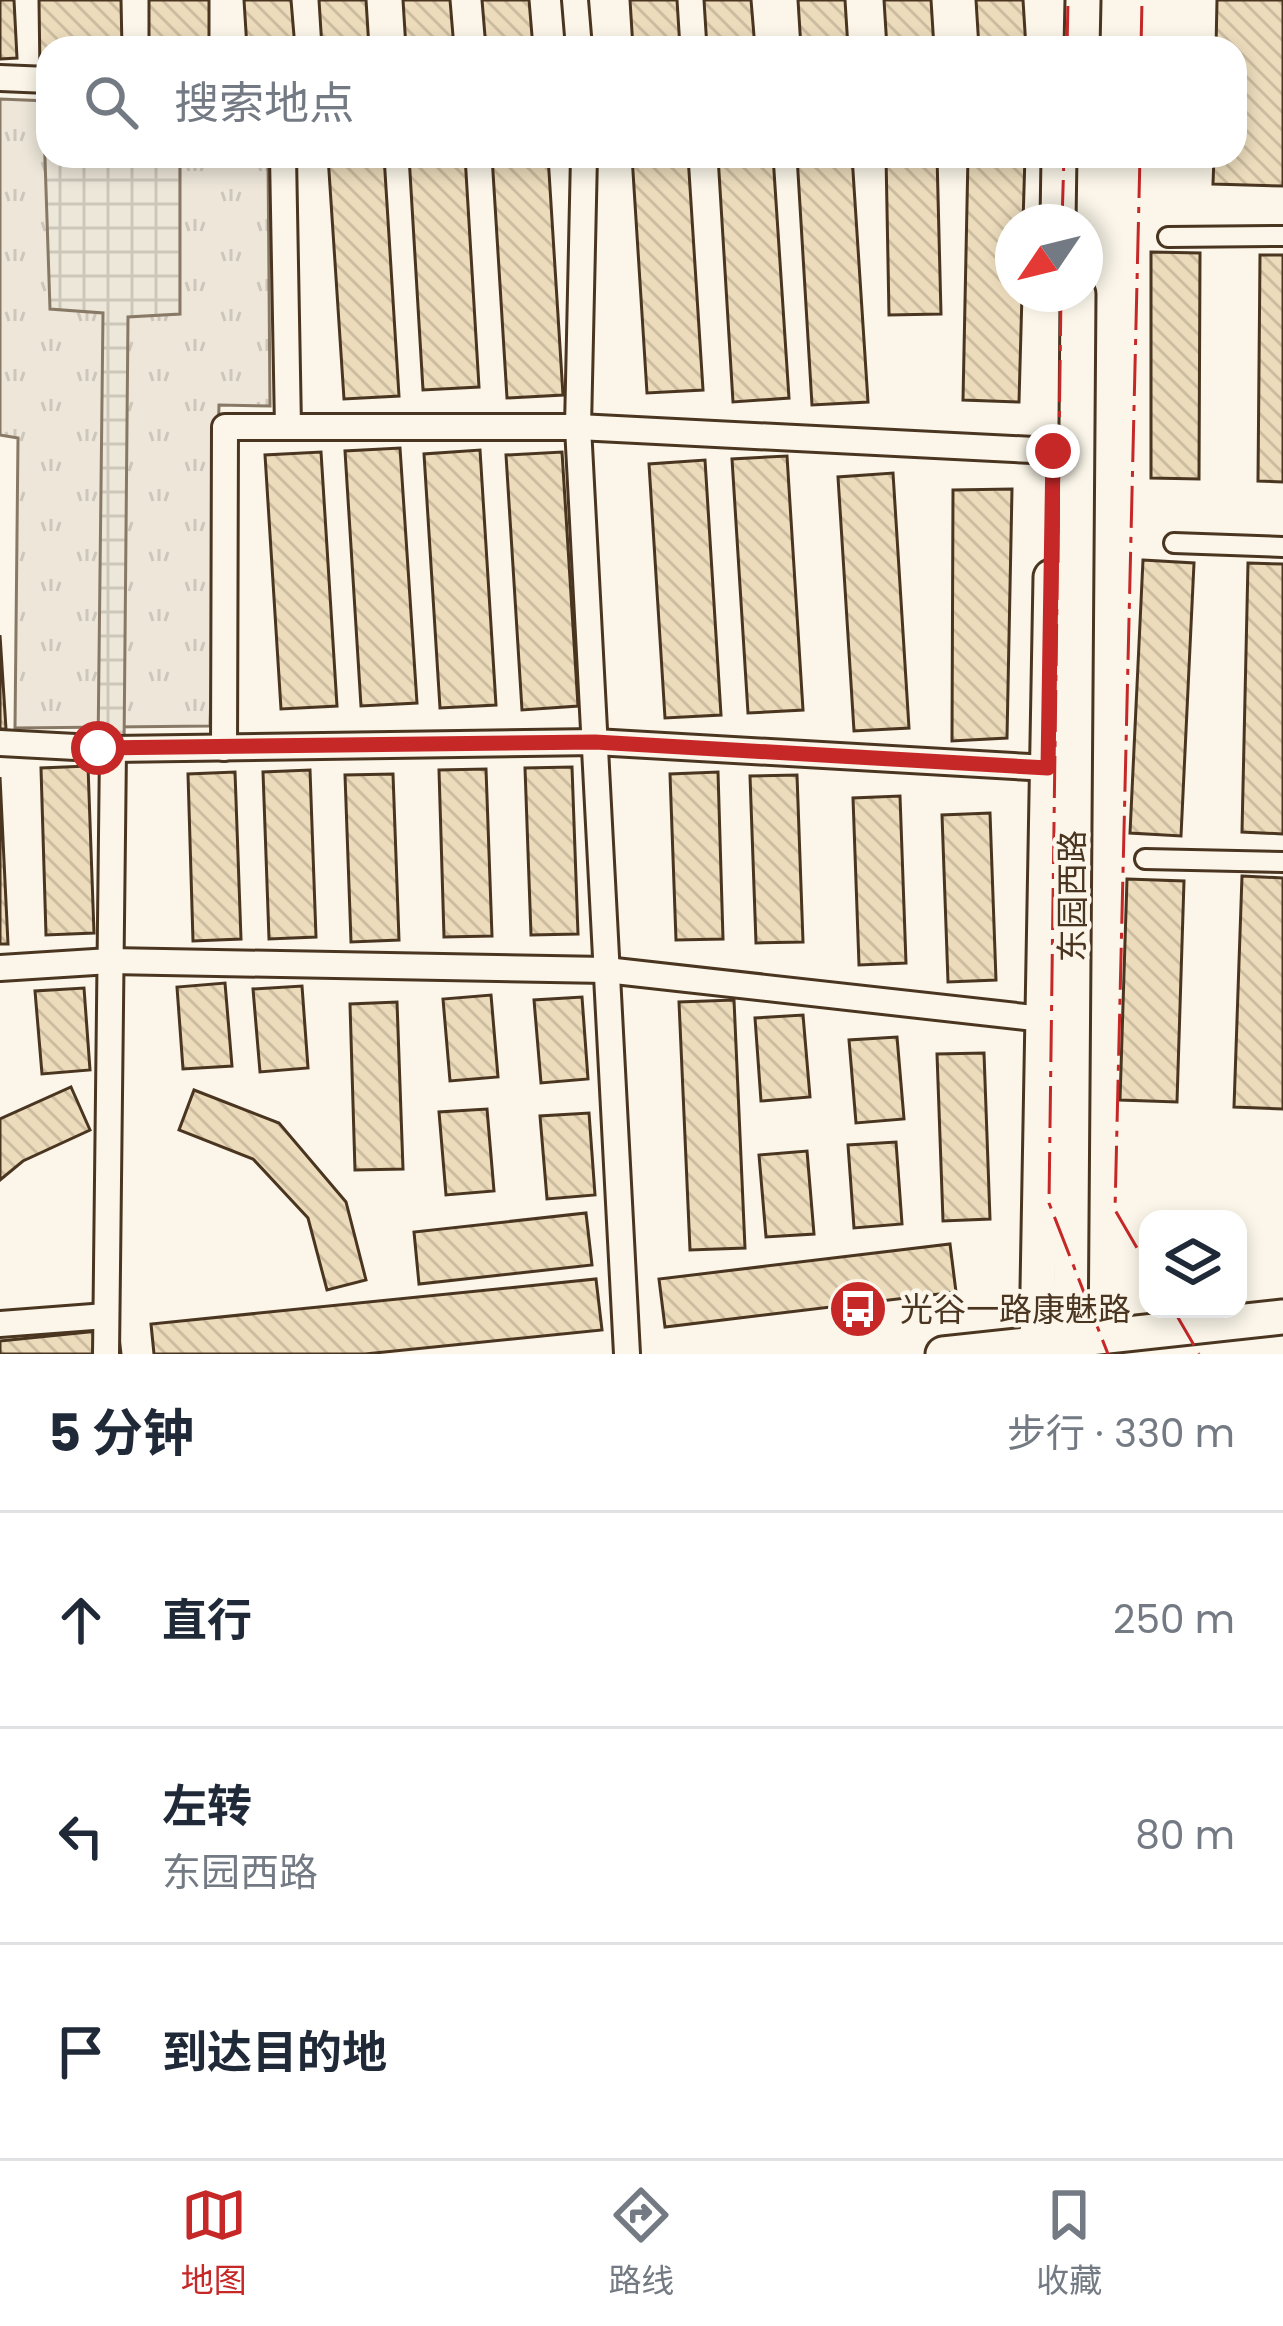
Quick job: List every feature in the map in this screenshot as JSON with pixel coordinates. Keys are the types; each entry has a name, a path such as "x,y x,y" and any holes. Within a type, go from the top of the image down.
{"main road":[{"path":"1060,36 1061,0"},
{"path":"1082,36 1083,0"},
{"path":"1058,204 1059,168"},
{"path":"1080,204 1081,168"},
{"name":"东园西路","path":"1056,312 1043,1019 1059,1346"},
{"name":"东园西路","path":"1059,1346 1078,312"},
{"path":"943,1354 1059,1346 1283,1317"}],"street":[{"path":"575,0 578,36"},
{"path":"0,78 36,80"},
{"path":"283,168 288,427"},
{"path":"584,168 578,427 627,1354"},
{"path":"1168,237 1283,236"},
{"path":"224,748 225,427 578,427 1053,451"},
{"path":"1174,543 1283,547"},
{"path":"0,743 113,749 595,742 1048,768"},
{"path":"106,1354 113,749"},
{"path":"1145,859 1283,862"},
{"path":"0,968 110,962 607,970 1043,1019"},
{"path":"0,1324 106,1316"}],"green space":[{"path":"0,99 36,100 36,168 268,168 270,406 219,405 210,726 15,728 18,438 0,435"}],"shaded area":[{"path":"45,168 180,168 180,314 128,317 124,749 98,748 103,313 50,309"}],"building":[{"path":"0,0 14,0 17,58 0,59"},
{"path":"39,0 121,0 122,36 39,36"},
{"path":"149,0 209,0 209,36 149,36"},
{"path":"244,0 291,0 294,36 246,36"},
{"path":"319,0 366,0 368,36 321,36"},
{"path":"403,0 450,0 453,36 405,36"},
{"path":"482,0 529,0 532,36 485,36"},
{"path":"630,0 677,0 679,36 632,36"},
{"path":"704,0 751,0 754,36 706,36"},
{"path":"798,0 845,0 847,36 800,36"},
{"path":"884,0 931,0 933,36 886,36"},
{"path":"976,0 1023,0 1025,36 978,36"},
{"path":"1217,0 1283,0 1283,186 1213,184 1214,168 1247,168 1247,36 1216,36"},
{"path":"329,168 385,168 399,396 344,399"},
{"path":"410,168 466,168 479,387 423,390"},
{"path":"493,168 549,168 563,395 507,398"},
{"path":"633,168 689,168 703,390 647,393"},
{"path":"719,168 774,168 789,398 733,402"},
{"path":"798,168 853,168 868,402 812,405"},
{"path":"886,168 937,168 941,314 889,315"},
{"path":"968,168 1025,168 1024,204 995,204 995,312 1022,312 1019,402 963,400"},
{"path":"1151,252 1200,253 1199,479 1151,478"},
{"path":"1260,255 1283,255 1283,482 1258,481"},
{"path":"400,448 417,703 361,706 345,451"},
{"path":"480,450 496,705 440,708 424,454"},
{"path":"321,452 337,706 281,709 265,455"},
{"path":"562,452 578,706 522,710 506,455"},
{"path":"787,456 803,710 748,713 732,459"},
{"path":"705,460 721,715 665,718 649,464"},
{"path":"893,473 909,728 854,731 838,477"},
{"path":"1012,489 1007,738 952,741 953,490"},
{"path":"1143,560 1194,563 1181,836 1130,833"},
{"path":"1248,563 1283,564 1283,834 1242,832"},
{"path":"0,635 6,729 0,729"},
{"path":"88,766 94,933 46,935 41,768"},
{"path":"572,767 578,934 531,935 525,768"},
{"path":"486,769 492,936 444,937 439,770"},
{"path":"310,770 316,937 269,939 263,772"},
{"path":"235,772 241,939 193,941 188,774"},
{"path":"718,772 723,939 676,940 670,774"},
{"path":"393,774 399,940 351,942 345,775"},
{"path":"797,775 803,942 756,943 750,776"},
{"path":"0,777 8,944 0,944"},
{"path":"900,796 906,963 859,965 853,798"},
{"path":"990,813 996,980 948,982 942,815"},
{"path":"1242,876 1283,878 1283,1109 1234,1107"},
{"path":"1127,879 1184,881 1177,1102 1120,1100"},
{"path":"225,983 232,1066 183,1069 177,987"},
{"path":"302,986 308,1068 260,1072 253,989"},
{"path":"84,988 90,1070 42,1074 35,991"},
{"path":"491,995 498,1077 450,1081 443,999"},
{"path":"582,997 588,1079 541,1083 534,1000"},
{"path":"734,1000 745,1248 690,1250 679,1002"},
{"path":"397,1002 403,1169 355,1170 350,1004"},
{"path":"803,1015 810,1097 761,1101 755,1018"},
{"path":"897,1037 904,1119 856,1123 849,1040"},
{"path":"984,1053 990,1219 943,1221 937,1054"},
{"path":"71,1087 90,1130 23,1161 0,1180 0,1119"},
{"path":"194,1090 279,1123 346,1202 366,1280 327,1290 308,1218 253,1159 179,1130"},
{"path":"487,1109 494,1191 446,1195 439,1112"},
{"path":"589,1113 595,1195 547,1199 540,1116"},
{"path":"896,1142 902,1224 854,1228 848,1145"},
{"path":"807,1151 814,1234 766,1237 759,1155"},
{"path":"586,1213 592,1265 419,1284 414,1232"},
{"path":"950,1244 956,1292 665,1327 659,1279"},
{"path":"596,1279 602,1330 365,1354 154,1354 151,1324"},
{"path":"118,1329 121,1354 0,1354 0,1341"}],"power":[{"path":"1067,36 1068,0"},
{"path":"1141,36 1142,0"},
{"path":"1063,204 1064,168"},
{"path":"1139,1251 1115,1210 1140,168"},
{"path":"1061,312 1049,1203 1108,1354"},
{"path":"1178,1318 1199,1354"}],"place":[{"name":"光谷一路康魅路","path":"858,1309"}],"route":[{"path":"98,748 595,742 1048,768 1053,451"}]}
